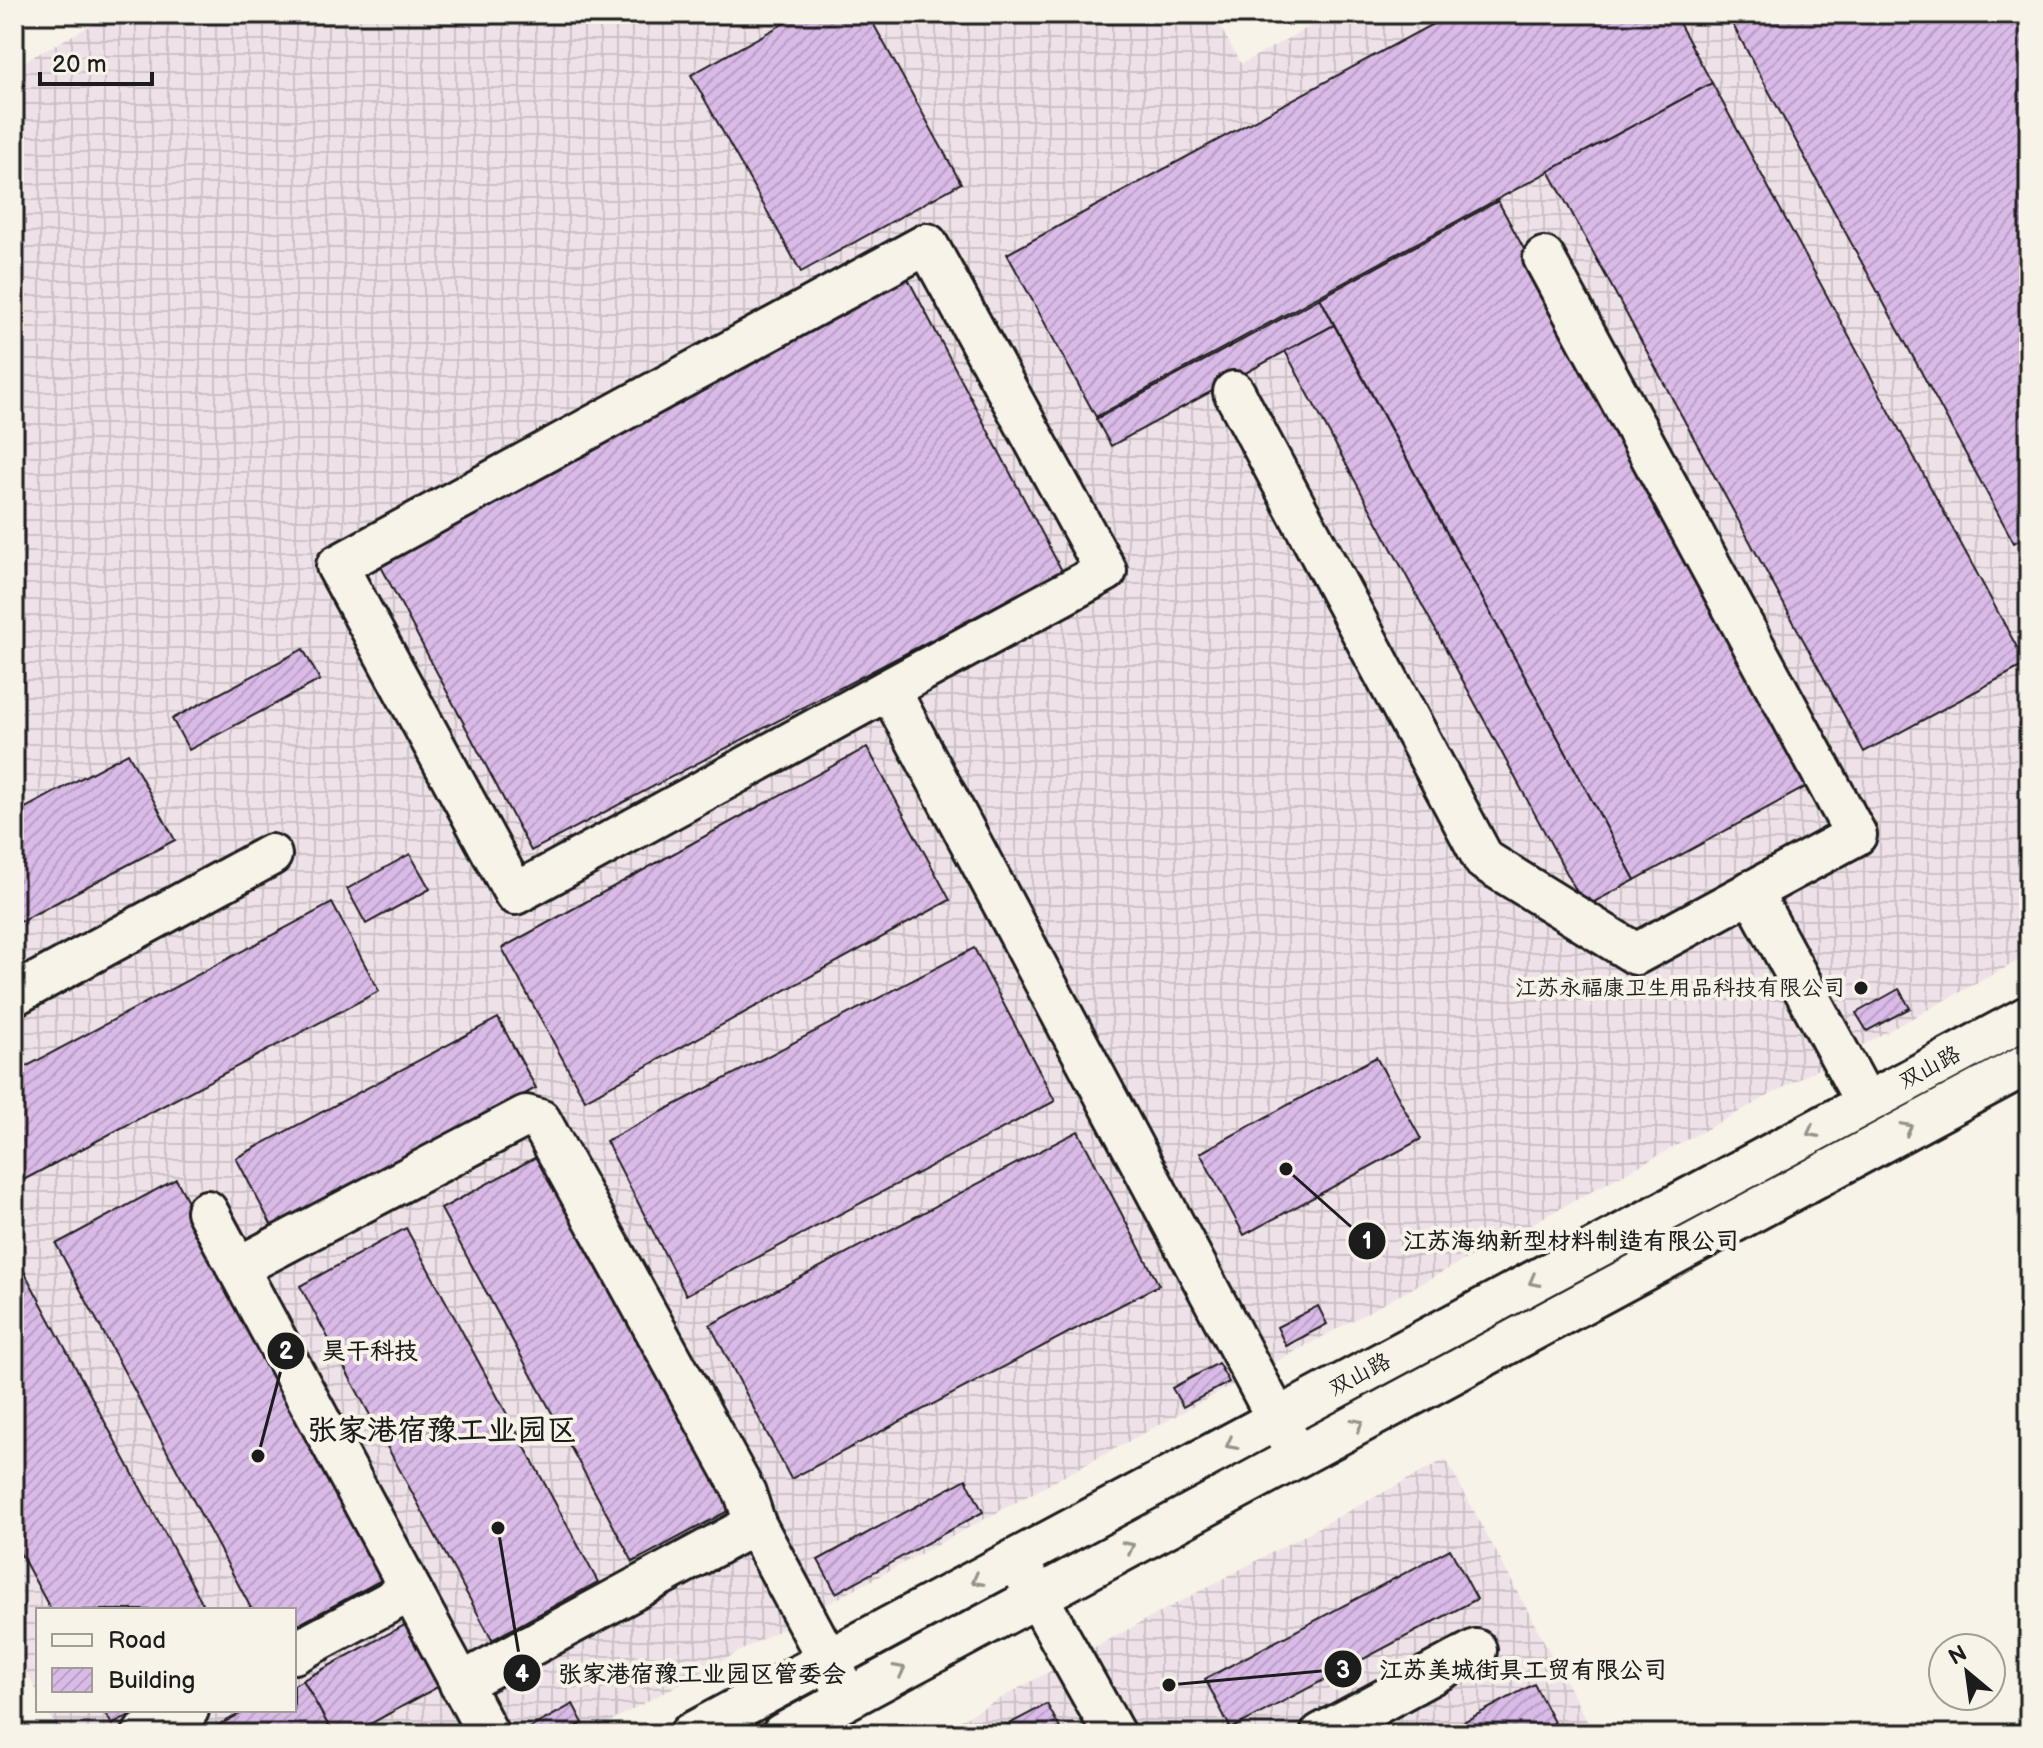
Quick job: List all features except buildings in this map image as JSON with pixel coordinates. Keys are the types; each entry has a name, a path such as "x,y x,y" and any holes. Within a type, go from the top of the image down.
{"street":[{"path":"927,244 1106,571 889,689 515,894 337,566 927,244"},
{"path":"1234,392 1484,860 1636,954 1856,835 1544,258"},
{"path":"889,689 1297,1456"},
{"path":"14,995 271,855"},
{"path":"1751,891 1866,1103"},
{"name":"双山路","path":"690,1734 2029,1016"},
{"name":"双山路","path":"782,1734 2029,1063"},
{"path":"237,1268 526,1116 540,1120 745,1493 755,1524 849,1698"},
{"path":"207,1211 460,1684 479,1731"},
{"path":"460,1684 755,1524"},
{"path":"1016,1559 1114,1734"},
{"path":"296,1652 410,1591"},
{"path":"1321,1734 1476,1650"},
{"path":"143,1734 184,1712"}],"shaded area":[{"path":"112,14 1213,14 1241,64 1333,14 2029,14 2029,955 587,1734 60,1734 48,1712 296,1712 296,1608 36,1608 36,1689 14,1648 14,67"},
{"path":"1446,1459 1594,1734 936,1734 1043,1675"}],"place":[{"name":"江苏永福康卫生用品科技有限公司","path":"1861,988"},
{"name":"江苏海纳新型材料制造有限公司","path":"1286,1169"},
{"name":"昊干科技","path":"258,1456"},
{"name":"张家港宿豫工业园区管委会","path":"498,1528"},
{"name":"江苏美城街具工贸有限公司","path":"1169,1685"}],"district":[{"name":"张家港宿豫工业园区","path":"442,1431"}]}
